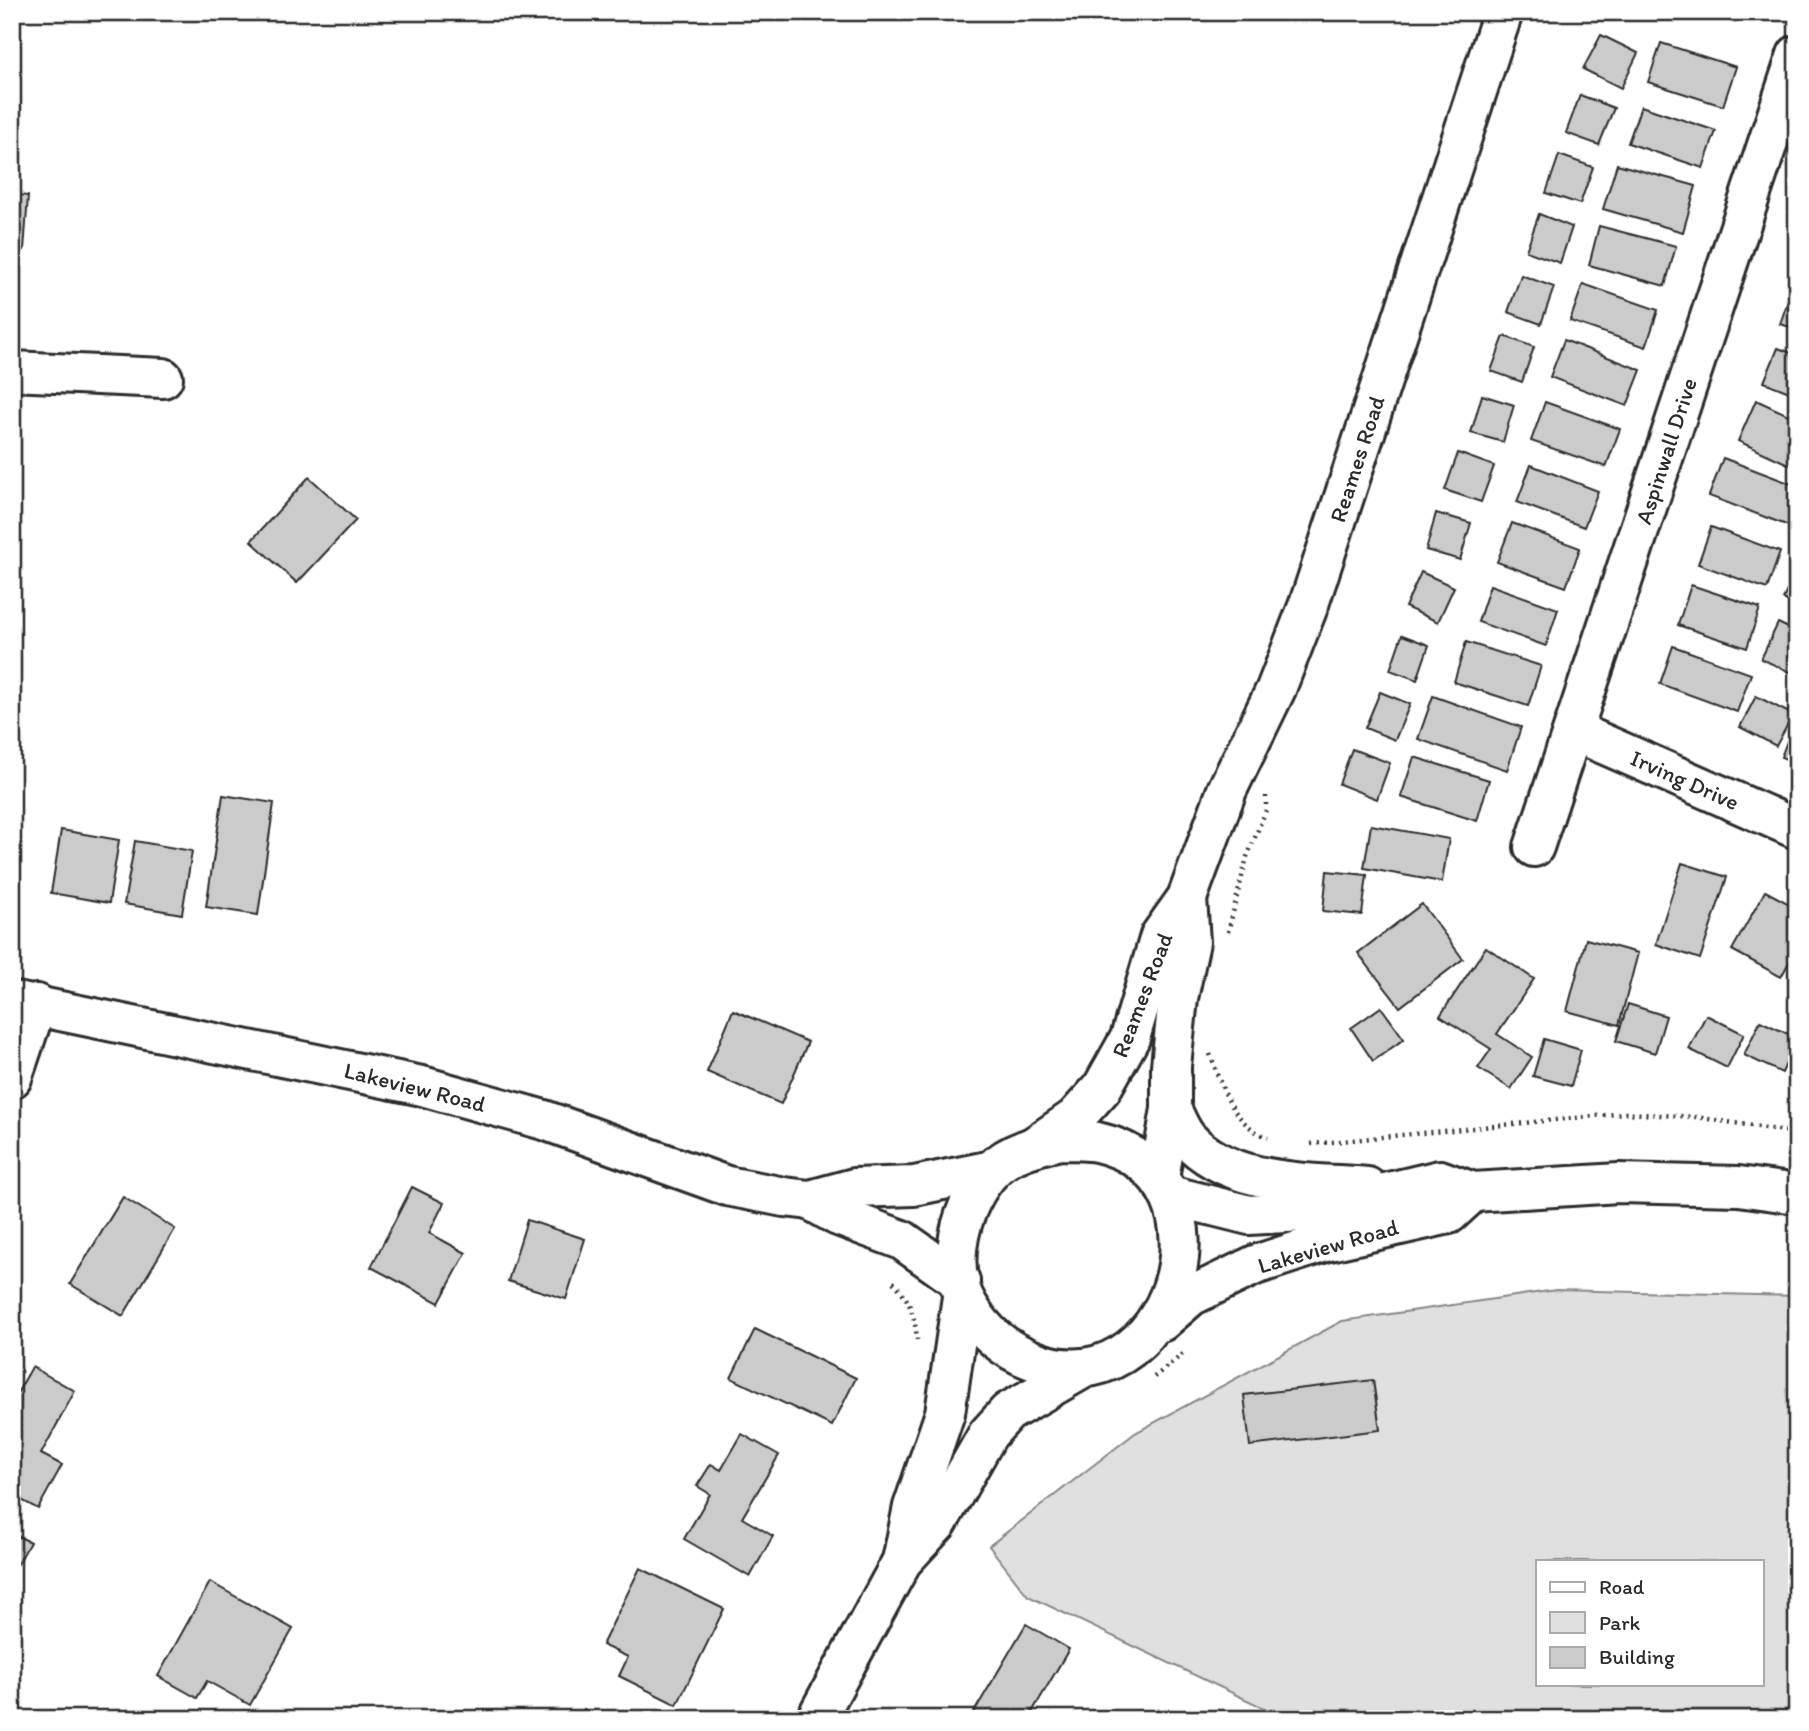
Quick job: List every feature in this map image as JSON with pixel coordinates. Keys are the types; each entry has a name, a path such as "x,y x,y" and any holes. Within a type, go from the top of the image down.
{"main road":[{"name":"Reames Road","path":"1033,1147 1075,1118 1102,1088 1130,1038 1160,936 1188,898 1227,790 1276,689 1309,604 1503,12"},
{"name":"Aspinwall Drive","path":"1534,847 1797,55"},
{"path":"12,371 163,378"},
{"name":"Irving Drive","path":"1574,731 1797,829"},
{"name":"Reames Road","path":"1164,1186 1178,998 1190,943 1188,898"},
{"path":"12,1078 24,1002"},
{"name":"Lakeview Road","path":"24,1002 422,1086 544,1120 727,1186 810,1200 838,1216 902,1240 961,1289"},
{"path":"1171,1109 1186,1137 1212,1160 1259,1177 1393,1189"},
{"path":"816,1719 902,1561 938,1522 978,1450 1008,1412 1084,1368 1121,1355 1151,1330 1174,1290 1181,1259 1177,1220 1164,1186 1135,1158 1098,1142 1060,1140 1033,1147 992,1170 963,1216 957,1255 961,1289 945,1413 913,1507 902,1561"},
{"name":"Lakeview Road","path":"810,1200 854,1188 914,1186 992,1170"},
{"name":"Lakeview Road","path":"1164,1186 1249,1215 1305,1212 1440,1180 1473,1192 1619,1183 1739,1186 1797,1194"},
{"name":"Lakeview Road","path":"1151,1330 1191,1296 1255,1265 1325,1242 1449,1214 1473,1192"},
{"path":"961,1289 980,1325 1008,1351 1046,1366 1084,1368"}],"path":[{"path":"1226,938 1247,857 1266,810"},
{"path":"1209,1050 1225,1096 1238,1118 1253,1132 1270,1139"},
{"path":"1305,1144 1625,1113 1696,1117 1797,1133"},
{"path":"888,1277 902,1291 915,1316 917,1349"}],"green space":[{"path":"1556,1290 1797,1296 1797,1719 1287,1719 1028,1596 989,1546 1135,1433 1342,1321"}],"building":[{"path":"1601,35 1638,53 1621,88 1583,69"},
{"path":"1661,43 1736,67 1723,106 1648,82"},
{"path":"1580,95 1614,108 1599,145 1566,133"},
{"path":"1641,106 1716,131 1703,168 1628,143"},
{"path":"1559,155 1593,167 1580,204 1546,193"},
{"path":"1617,164 1696,186 1683,232 1603,209"},
{"path":"12,194 28,196 24,250 12,249"},
{"path":"1539,214 1572,227 1560,263 1526,251"},
{"path":"1599,226 1676,246 1665,286 1589,265"},
{"path":"1521,275 1554,287 1541,324 1508,312"},
{"path":"1583,284 1658,310 1646,347 1570,321"},
{"path":"1793,286 1797,287 1797,329 1780,324"},
{"path":"1504,336 1534,347 1522,382 1491,371"},
{"path":"1564,340 1641,370 1627,406 1550,377"},
{"path":"1778,348 1797,355 1797,395 1764,382"},
{"path":"1482,395 1514,405 1503,442 1471,433"},
{"path":"1756,400 1797,419 1797,468 1738,441"},
{"path":"1545,402 1620,429 1606,467 1531,441"},
{"path":"1458,453 1494,466 1481,502 1445,490"},
{"path":"1723,458 1797,486 1797,529 1709,496"},
{"path":"1531,465 1598,491 1584,527 1517,502"},
{"path":"309,477 356,520 297,583 251,541"},
{"path":"1436,513 1471,523 1460,560 1426,550"},
{"path":"1512,523 1580,548 1566,587 1497,562"},
{"path":"1711,527 1780,552 1767,589 1698,564"},
{"path":"1797,569 1797,606 1783,599"},
{"path":"1421,572 1454,587 1438,622 1405,607"},
{"path":"1490,585 1558,609 1546,646 1478,622"},
{"path":"1691,585 1760,608 1747,648 1678,625"},
{"path":"1778,623 1797,632 1797,675 1761,659"},
{"path":"1402,635 1429,645 1417,680 1390,670"},
{"path":"1466,642 1541,666 1528,706 1454,682"},
{"path":"1673,646 1751,674 1737,712 1660,684"},
{"path":"1380,692 1410,704 1395,740 1365,728"},
{"path":"1433,696 1521,727 1507,770 1418,739"},
{"path":"1756,696 1793,715 1776,746 1740,727"},
{"path":"1795,721 1797,722 1797,763 1781,757"},
{"path":"1352,749 1390,763 1377,799 1339,784"},
{"path":"1414,757 1489,780 1477,821 1401,797"},
{"path":"223,795 274,803 258,915 206,907"},
{"path":"1371,825 1449,839 1442,882 1364,868"},
{"path":"61,830 119,840 109,903 51,893"},
{"path":"135,841 192,851 182,914 124,904"},
{"path":"1682,863 1727,877 1700,959 1656,944"},
{"path":"1327,871 1367,875 1362,915 1323,911"},
{"path":"1765,891 1797,908 1797,948 1781,977 1732,950"},
{"path":"1422,904 1463,959 1400,1007 1358,953"},
{"path":"1586,939 1638,953 1619,1025 1567,1011"},
{"path":"1486,947 1534,979 1497,1034 1532,1057 1511,1089 1478,1068 1491,1049 1440,1016"},
{"path":"1628,1004 1666,1016 1655,1053 1616,1041"},
{"path":"1381,1007 1404,1039 1373,1061 1351,1028"},
{"path":"733,1010 808,1042 781,1104 707,1072"},
{"path":"1706,1015 1744,1034 1727,1068 1689,1049"},
{"path":"1760,1021 1797,1038 1782,1073 1744,1055"},
{"path":"1544,1039 1581,1050 1571,1086 1533,1076"},
{"path":"412,1187 444,1203 429,1233 466,1253 439,1303 371,1267"},
{"path":"123,1197 175,1229 123,1316 70,1284"},
{"path":"527,1220 585,1239 566,1299 508,1281"},
{"path":"755,1329 856,1378 832,1426 731,1378"},
{"path":"32,1367 75,1391 41,1454 62,1465 38,1509 12,1495 12,1402"},
{"path":"1373,1380 1380,1430 1250,1446 1244,1395"},
{"path":"742,1434 779,1455 742,1518 773,1536 750,1577 684,1539 710,1494 697,1486 711,1464 721,1470"},
{"path":"12,1533 30,1542 18,1564 12,1561"},
{"path":"640,1568 724,1609 677,1705 619,1676 628,1657 602,1645"},
{"path":"210,1582 293,1629 250,1705 207,1681 197,1698 158,1676"},
{"path":"1026,1624 1069,1649 1028,1719 970,1719"},
{"path":"584,1709 600,1719 577,1719"}]}
